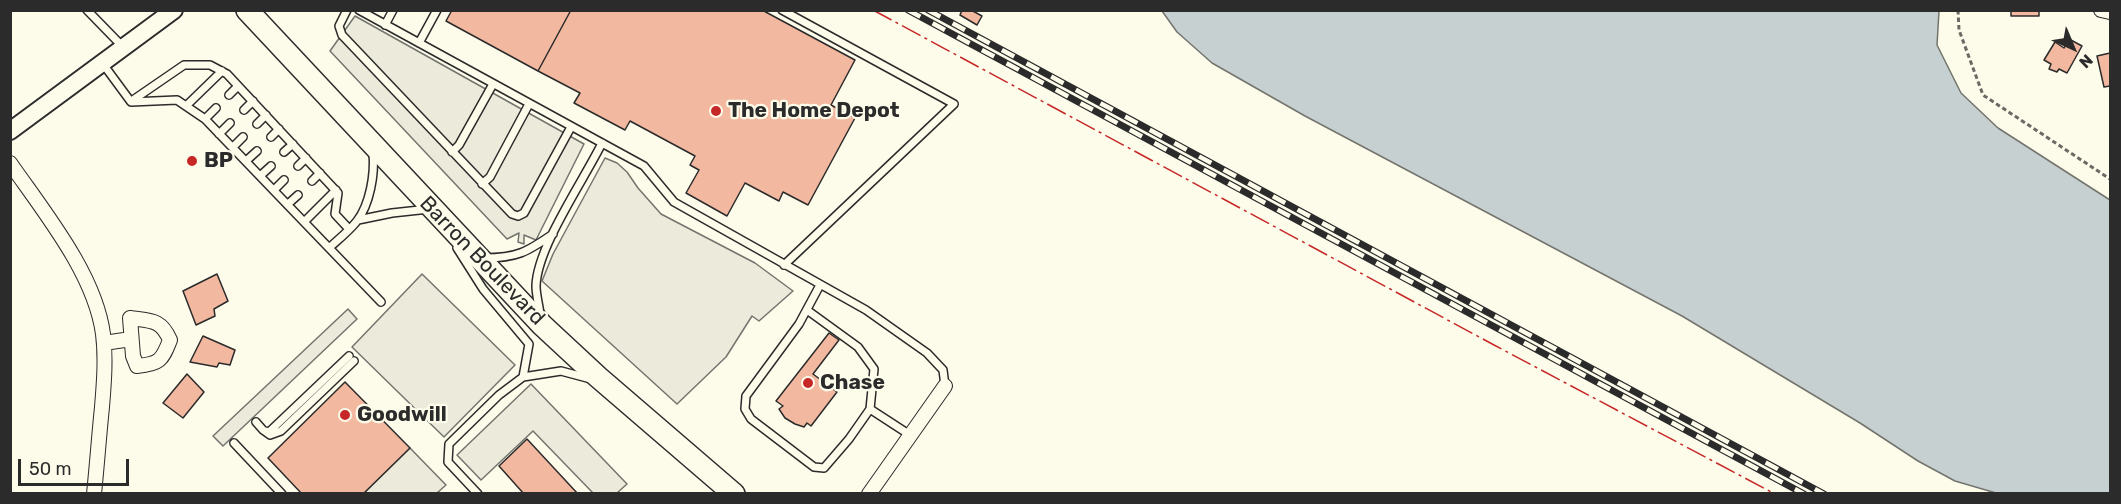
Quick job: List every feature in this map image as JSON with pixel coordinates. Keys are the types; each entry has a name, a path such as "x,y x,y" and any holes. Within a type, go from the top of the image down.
{"main road":[{"name":"Barron Boulevard","path":"247,10 542,325 604,382 734,494"}],"street":[{"path":"10,131 174,10"},
{"path":"2101,10 2110,12"},
{"path":"10,163 64,240 92,293 98,313 104,343 104,378 94,494"},
{"path":"104,343 131,339"},
{"path":"869,494 945,386"}],"lane":[{"path":"87,10 124,48"},
{"path":"347,10 339,26 342,35 512,214 518,216 524,213 571,127"},
{"path":"359,10 644,166 674,202 866,310 927,353 943,370 945,386"},
{"path":"385,25 393,10"},
{"path":"419,43 437,10"},
{"path":"782,10 954,104 784,265"},
{"path":"103,64 131,102"},
{"path":"131,102 184,65 210,65 222,71 339,193 336,214 349,229"},
{"path":"186,106 222,71"},
{"path":"452,152 459,145 493,84"},
{"path":"229,95 238,86"},
{"path":"131,102 177,100 205,119 381,302"},
{"path":"244,110 253,101"},
{"path":"482,183 490,177 529,104"},
{"path":"205,119 216,108"},
{"path":"257,123 266,115"},
{"path":"219,134 230,123"},
{"path":"271,137 279,129"},
{"path":"232,147 243,137"},
{"path":"542,325 536,287 539,270 553,234 602,143"},
{"path":"284,152 293,144"},
{"path":"330,247 358,220 367,202 374,159 372,145"},
{"path":"246,161 257,150"},
{"path":"298,166 306,158"},
{"path":"260,176 271,166"},
{"path":"312,181 320,173"},
{"path":"274,190 284,180"},
{"path":"305,221 336,190"},
{"path":"288,204 298,195"},
{"path":"358,220 392,213 433,211 483,289 529,344 523,377"},
{"path":"477,257 503,258 527,252 553,234"},
{"path":"807,310 858,347 874,369 870,409 849,439 824,468 814,467 751,419 745,409 746,396 799,324 820,285"},
{"path":"256,422 270,435 281,431 351,359"},
{"path":"478,494 448,462 449,444 499,395 523,377 561,371 604,382"},
{"path":"870,409 910,435"},
{"path":"234,443 282,494"}],"path":[{"path":"1958,10 1959,30 1983,95 2110,180"}],"shaded area":[{"path":"1162,11 1939,11 1937,45 1961,93 1998,128 2110,200 2110,493 1996,493 1955,481 1918,461 1860,423 1682,316 1305,116 1212,63 1177,32"},
{"path":"355,16 584,144 536,240 524,235 524,244 518,242 519,233 507,239 330,51"},
{"path":"605,158 617,163 627,172 661,214 755,263 793,291 759,321 752,316 726,357 677,404 542,281 553,254"},
{"path":"422,274 515,365 444,437 352,347"},
{"path":"348,309 357,319 223,446 213,436"},
{"path":"531,384 627,484 617,493 593,493 533,431 481,480 457,455"},
{"path":"410,448 446,485 437,493 363,494"}],"building":[{"path":"452,10 571,10 538,71 446,21"},
{"name":"The Home Depot","path":"571,10 762,10 855,60 831,105 855,118 808,205 783,192 779,201 745,183 727,216 686,193 699,170 690,165 695,156 630,121 625,130 574,103 580,93 538,71"},
{"path":"962,10 971,10 982,16 977,25 960,15"},
{"path":"2011,10 2039,10 2039,16 2011,16"},
{"path":"2069,39 2082,46 2067,73 2059,69 2057,72 2049,69 2051,64 2044,60 2055,42 2064,48"},
{"path":"2110,53 2110,86 2104,87 2097,56"},
{"path":"217,274 228,301 214,309 215,316 196,325 183,291"},
{"name":"Chase","path":"829,333 839,340 813,374 837,392 811,426 807,423 804,427 785,418 779,409 783,406 776,401"},
{"path":"203,336 235,350 230,365 219,363 217,367 190,362"},
{"path":"187,374 204,392 183,418 163,403"},
{"name":"Goodwill","path":"345,382 410,448 363,494 302,494 268,458"},
{"path":"527,439 578,494 524,494 499,466"}],"railway":[{"path":"908,10 1804,494"},
{"path":"928,10 1824,494"}],"power":[{"path":"873,10 1775,494"}],"place":[{"name":"The Home Depot","path":"716,111"},
{"name":"BP","path":"192,161"},
{"name":"Chase","path":"808,383"},
{"name":"Goodwill","path":"345,415"}]}
